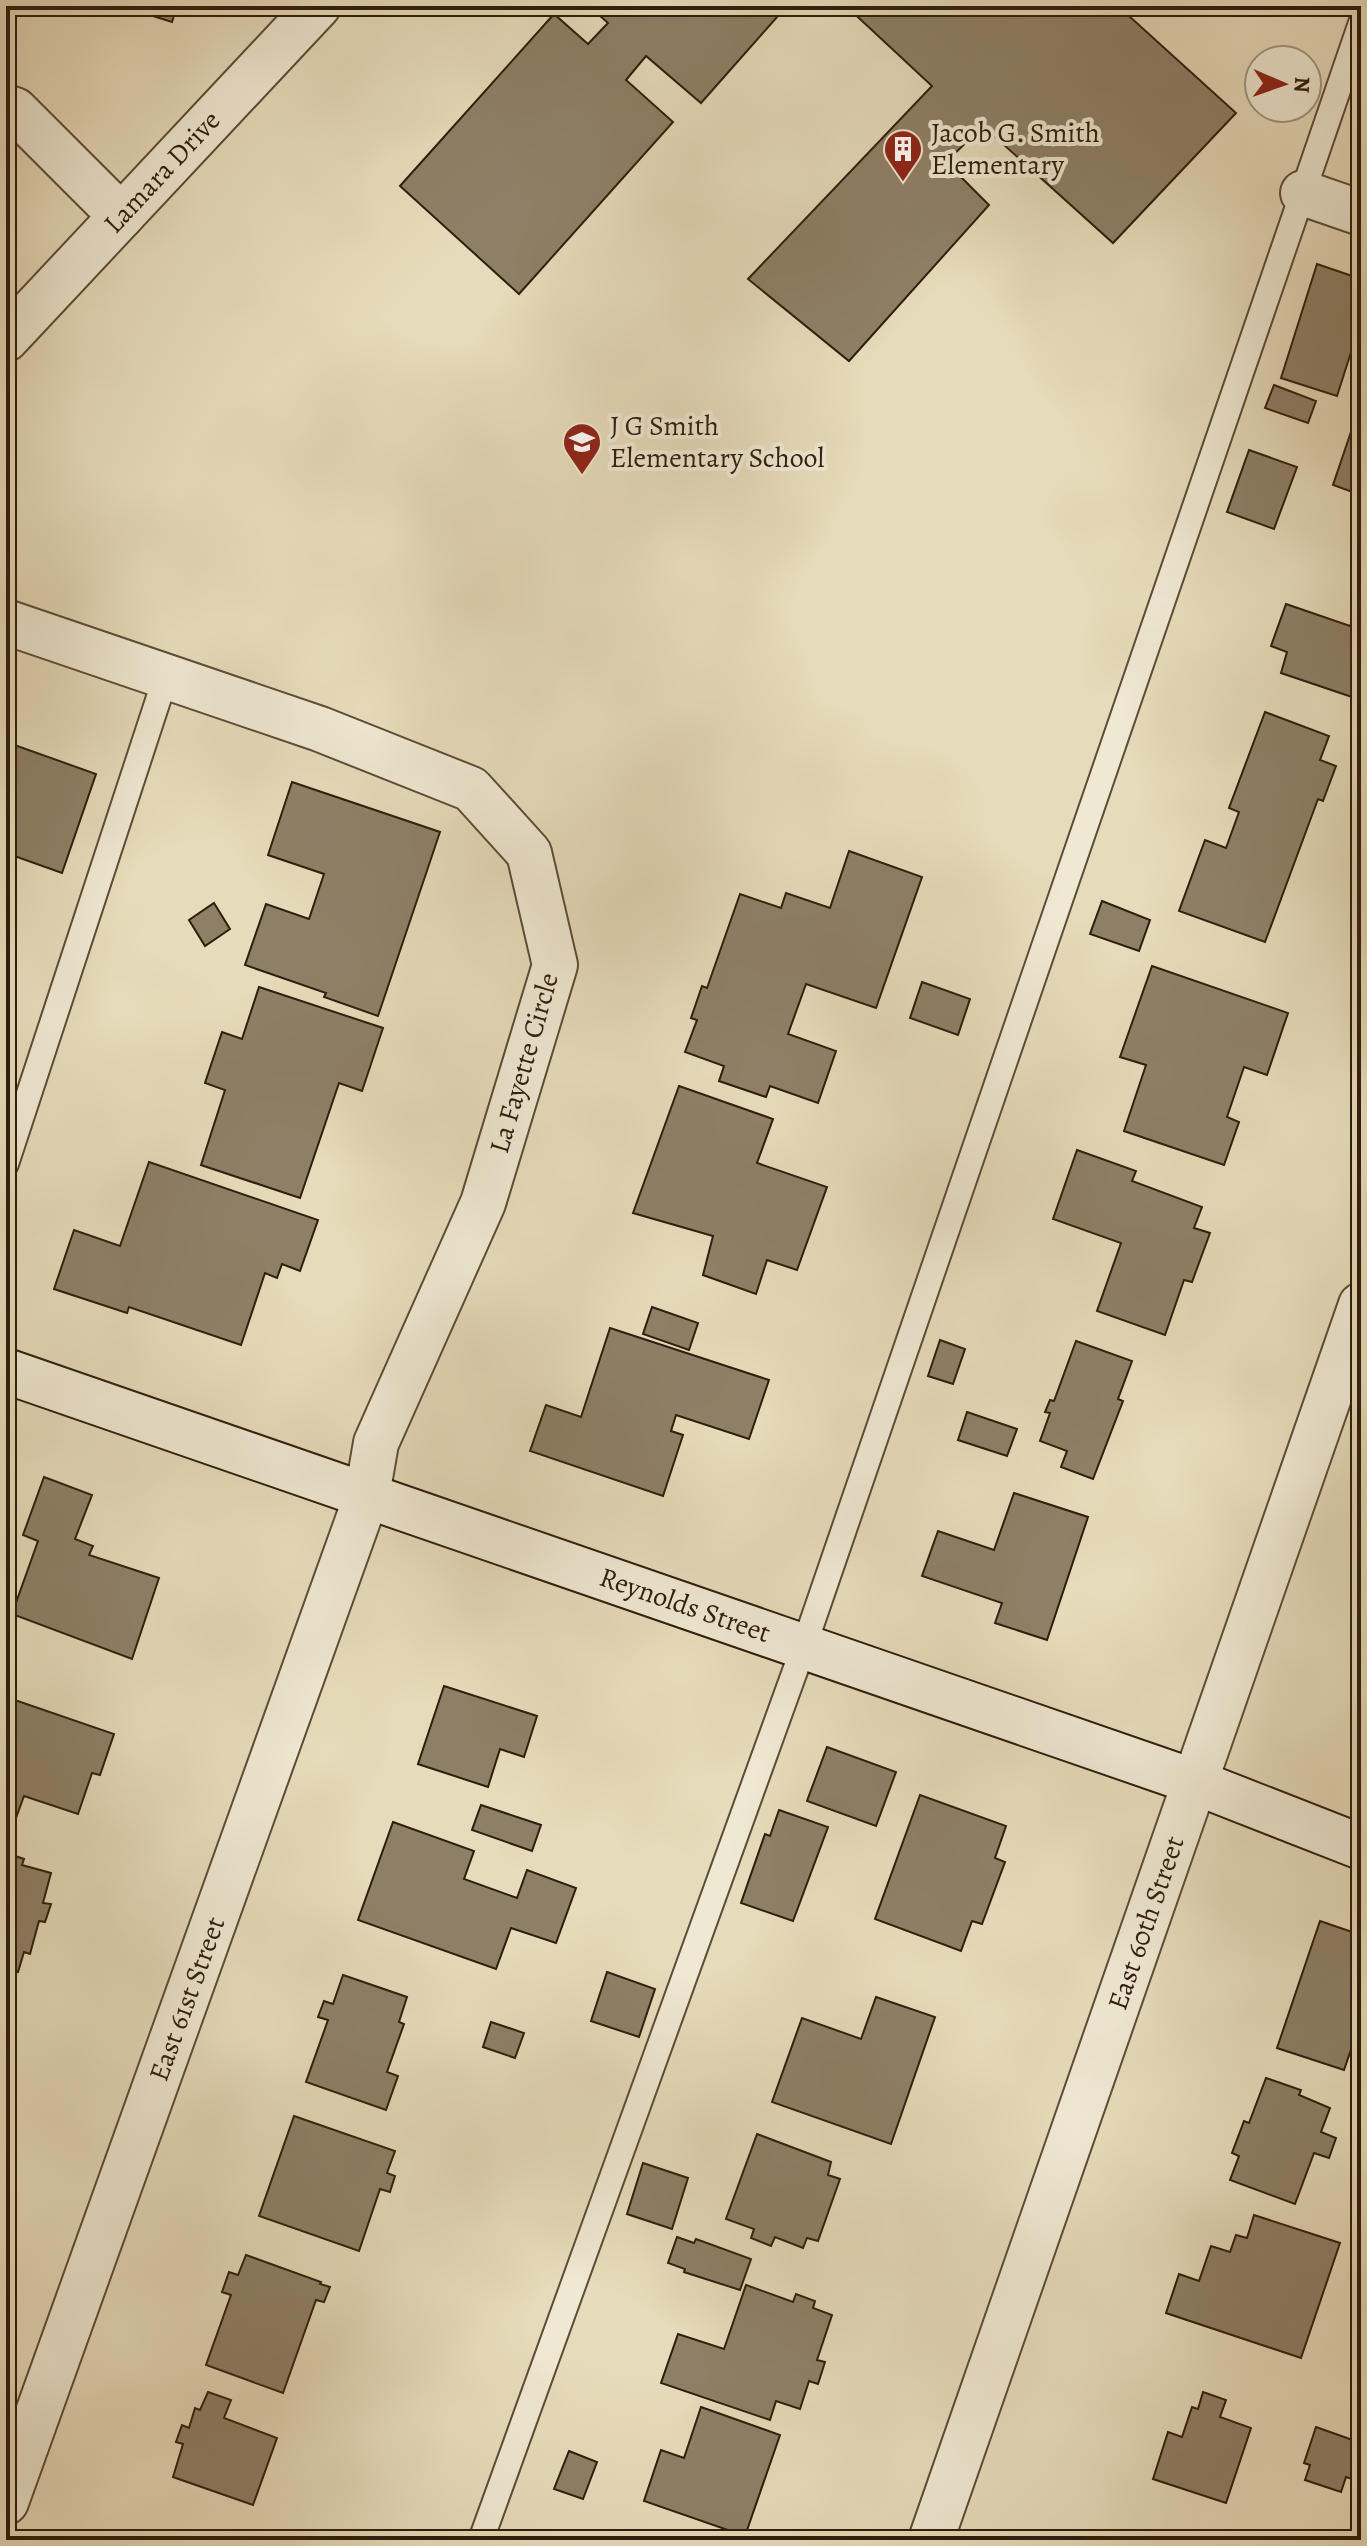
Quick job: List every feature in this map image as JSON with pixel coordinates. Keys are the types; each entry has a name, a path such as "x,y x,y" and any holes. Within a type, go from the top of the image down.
{"street":[{"name":"Lamara Drive","path":"6,339 318,6"},
{"path":"6,107 15,110 121,216"},
{"path":"1303,193 1361,213"},
{"name":"La Fayette Circle","path":"6,622 320,729 471,789 529,853 555,965 483,1203 376,1443 367,1495"},
{"name":"East 60th Street","path":"931,2540 1361,1305"},
{"name":"Reynolds Street","path":"6,1371 1195,1782 1361,1847"},
{"name":"East 61st Street","path":"6,2502 367,1495"}],"lane":[{"path":"481,2540 804,1646 1361,23"},
{"path":"6,1164 166,676"}],"building":[{"path":"121,6 177,6 172,22"},
{"path":"589,6 786,7 701,103 646,56 626,80 673,122 519,294 400,186 554,14 588,44 608,23"},
{"name":"Jacob G. Smith Elementary","path":"846,6 1118,6 1236,113 1113,243 983,126 946,162 989,205 849,361 748,279 932,86"},
{"path":"1317,264 1361,279 1361,321 1337,396 1281,378"},
{"path":"1274,385 1316,401 1308,423 1265,408"},
{"path":"1355,420 1361,422 1361,495 1333,485"},
{"path":"1249,450 1297,467 1274,529 1227,512"},
{"path":"1286,604 1350,626 1355,613 1361,615 1361,700 1281,673 1287,652 1271,646"},
{"path":"1265,712 1329,736 1320,760 1336,766 1323,801 1318,799 1265,942 1179,911 1205,840 1226,848 1239,812 1229,808"},
{"path":"6,742 96,774 62,873 6,853"},
{"path":"292,782 440,832 378,1016 324,997 326,993 245,965 266,904 309,919 324,874 268,855"},
{"path":"849,851 922,877 876,1008 806,984 788,1034 836,1051 818,1103 770,1086 766,1097 719,1081 724,1066 685,1052 697,1020 691,1018 702,986 707,988 740,894 781,908 786,893 830,908"},
{"path":"1102,901 1150,920 1139,951 1090,934"},
{"path":"214,903 230,929 205,946 189,920"},
{"path":"1152,966 1288,1013 1267,1075 1244,1067 1227,1117 1239,1122 1224,1165 1124,1131 1146,1065 1120,1057"},
{"path":"922,982 970,999 958,1035 910,1018"},
{"path":"259,987 383,1028 362,1091 339,1083 300,1198 201,1165 225,1090 205,1083 222,1032 242,1039"},
{"path":"679,1086 773,1119 757,1163 827,1187 797,1270 767,1260 756,1294 703,1275 713,1236 633,1213"},
{"path":"1077,1150 1136,1171 1132,1181 1202,1207 1194,1228 1210,1233 1192,1282 1184,1280 1165,1335 1097,1311 1121,1243 1053,1219"},
{"path":"149,1162 318,1220 300,1271 282,1264 277,1278 265,1273 241,1345 129,1307 127,1313 54,1289 74,1230 120,1246"},
{"path":"652,1307 698,1323 689,1350 643,1334"},
{"path":"610,1328 769,1380 749,1439 676,1415 671,1431 683,1435 663,1496 530,1451 546,1405 581,1417"},
{"path":"940,1340 965,1349 953,1384 928,1376"},
{"path":"1076,1341 1132,1361 1118,1399 1123,1401 1093,1479 1061,1467 1067,1451 1040,1441 1050,1413 1045,1412 1050,1400 1054,1401"},
{"path":"967,1412 1017,1429 1007,1456 958,1440"},
{"path":"44,1477 92,1495 75,1539 93,1546 89,1555 159,1578 132,1659 12,1614 38,1541 23,1535"},
{"path":"1014,1493 1088,1517 1047,1640 995,1623 1002,1603 922,1576 938,1531 994,1550"},
{"path":"444,1686 537,1716 524,1757 500,1749 488,1787 418,1764"},
{"path":"6,1697 114,1734 100,1775 92,1773 78,1814 24,1796 12,1829 6,1827"},
{"path":"827,1747 896,1772 876,1826 807,1801"},
{"path":"920,1795 1006,1826 995,1858 1005,1862 982,1924 972,1921 961,1951 875,1919"},
{"path":"481,1805 541,1825 532,1851 472,1830"},
{"path":"779,1810 828,1827 793,1921 741,1903 765,1834 770,1836"},
{"path":"393,1822 474,1851 464,1879 517,1898 527,1870 576,1888 556,1943 511,1928 496,1969 358,1920"},
{"path":"6,1853 24,1859 22,1865 51,1873 43,1903 51,1904 45,1922 39,1921 30,1954 24,1952 18,1972 6,1969"},
{"path":"1320,1921 1361,1935 1361,2040 1355,2038 1344,2070 1277,2048"},
{"path":"607,1972 655,1989 639,2037 591,2021"},
{"path":"343,1975 407,1997 399,2022 404,2024 387,2072 398,2076 386,2110 306,2082 328,2020 318,2017 324,2001 333,2004"},
{"path":"876,1997 935,2017 891,2144 772,2102 802,2018 861,2039"},
{"path":"491,2022 524,2033 515,2058 483,2047"},
{"path":"1266,2078 1301,2090 1299,2095 1330,2108 1321,2132 1336,2138 1329,2158 1314,2153 1295,2204 1230,2180 1239,2156 1232,2153 1244,2121 1249,2123"},
{"path":"294,2116 395,2151 387,2173 395,2176 390,2192 380,2189 359,2251 259,2216"},
{"path":"757,2134 831,2162 828,2175 840,2179 818,2241 807,2238 803,2248 775,2237 771,2246 751,2238 754,2229 726,2219"},
{"path":"643,2163 688,2178 672,2229 627,2214"},
{"path":"1254,2215 1340,2243 1301,2358 1166,2313 1179,2274 1199,2281 1211,2246 1230,2252 1236,2235 1247,2238"},
{"path":"677,2237 694,2243 696,2239 751,2259 740,2290 684,2272 685,2269 668,2263"},
{"path":"246,2255 330,2287 324,2302 316,2300 283,2393 206,2365 231,2295 222,2292 229,2272 238,2275"},
{"path":"746,2285 793,2302 796,2294 815,2301 813,2308 832,2315 817,2360 825,2362 818,2384 809,2381 800,2409 776,2401 770,2420 661,2383 678,2334 724,2349"},
{"path":"208,2392 231,2400 224,2418 277,2438 253,2505 173,2477 183,2444 176,2442 182,2425 189,2428 195,2408 200,2410"},
{"path":"1203,2392 1226,2400 1220,2417 1251,2428 1226,2503 1153,2479 1168,2432 1182,2437 1192,2407 1198,2409"},
{"path":"701,2407 780,2435 745,2536 644,2501 661,2450 684,2458"},
{"path":"1316,2427 1361,2443 1361,2461 1355,2480 1346,2477 1341,2492 1305,2480 1310,2465 1304,2463"},
{"path":"569,2451 597,2462 583,2499 554,2489"}],"place":[{"name":"Jacob G. Smith Elementary","path":"903,183"},
{"name":"J G Smith Elementary School","path":"582,476"}]}
